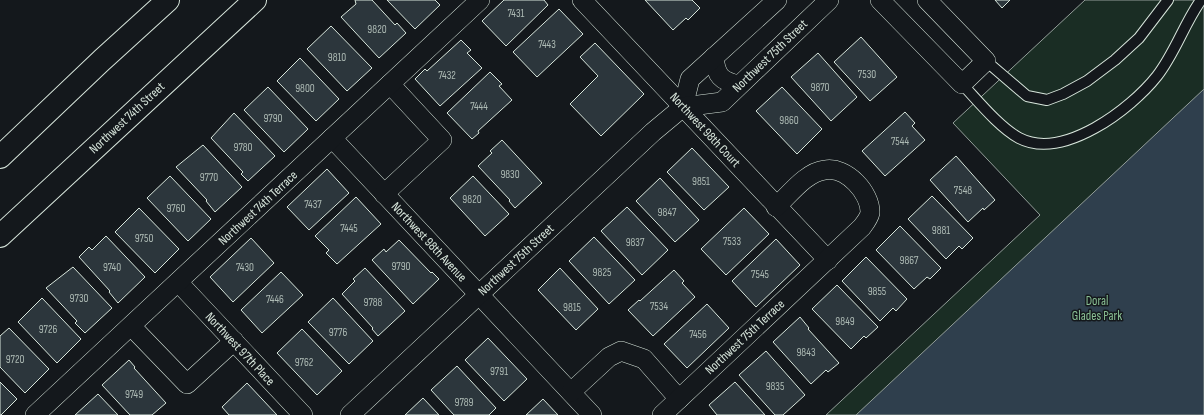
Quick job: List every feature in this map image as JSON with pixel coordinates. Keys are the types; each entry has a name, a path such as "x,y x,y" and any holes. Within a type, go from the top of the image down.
{"main road":[{"path":"0,158 102,60 168,0"},
{"name":"Northwest 74th Street","path":"0,236 255,0"}],"street":[{"name":"Northwest 74th Terrace","path":"35,415 480,0"},
{"path":"683,107 690,78 777,0"},
{"name":"Northwest 75th Street","path":"350,415 652,132 683,107 722,102 829,0"},
{"path":"880,0 962,84 986,61 927,0"},
{"name":"Northwest 98th Court","path":"585,1 828,260"},
{"path":"714,57 715,70 721,78 728,83 739,85"},
{"path":"384,194 442,140 390,84"},
{"name":"Northwest 98th Avenue","path":"332,138 592,415"},
{"path":"776,206 810,175 826,169 838,170 852,179 864,193 869,206 870,215 862,227 828,260"},
{"name":"Northwest 75th Terrace","path":"662,415 828,260"},
{"name":"Northwest 97th Place","path":"178,282 303,415"},
{"path":"131,326 187,384 234,341"},
{"path":"571,392 610,357 621,352 632,354 644,359 679,399"}],"lane":[{"path":"986,61 1027,96 1047,100 1063,94 1087,81 1115,60 1139,38 1168,0"},
{"path":"962,84 1004,127 1020,138 1036,143 1050,142 1083,134 1104,123 1127,107 1157,76 1173,53 1191,16 1201,0"}],"green space":[{"name":"Doral Glades Park","path":"1085,0 1204,0 1204,415 826,415 1040,215 953,123"}],"water":[{"path":"1204,89 1204,415 856,415"}],"building":[{"path":"355,0 372,0 395,25 397,23 406,33 379,58 341,17 356,4"},
{"path":"387,0 435,0 440,5 415,29"},
{"path":"504,0 544,0 548,5 506,46 482,21"},
{"path":"645,0 692,0 700,8 688,20 686,18 673,30"},
{"path":"995,0 1010,0 1002,8"},
{"path":"559,9 583,34 537,77 513,52"},
{"path":"331,26 372,68 347,91 307,49"},
{"path":"861,37 897,77 870,101 834,62"},
{"path":"461,40 471,50 467,53 482,68 440,106 415,79 425,69 427,71"},
{"path":"595,43 644,94 601,136 570,104 598,76 580,57"},
{"path":"818,53 857,97 831,121 791,77"},
{"path":"300,58 339,99 316,121 277,81"},
{"path":"490,72 502,84 499,86 512,100 478,131 479,133 472,139 447,113"},
{"path":"268,87 308,129 284,152 244,110"},
{"path":"782,87 822,129 797,154 756,111"},
{"path":"905,112 915,123 912,126 925,140 885,176 862,151"},
{"path":"234,113 275,156 248,181 241,174 243,172 211,138"},
{"path":"502,140 542,183 515,208 509,201 510,200 478,166 492,153 490,151"},
{"path":"203,145 242,187 215,212 206,201 207,200 176,167"},
{"path":"692,148 729,187 704,210 667,172"},
{"path":"956,156 995,200 984,210 983,208 968,222 930,180"},
{"path":"327,169 349,193 309,230 287,207"},
{"path":"170,176 211,219 188,241 147,198"},
{"path":"473,176 509,214 485,236 450,198"},
{"path":"660,178 699,220 675,242 636,201"},
{"path":"932,196 973,238 962,249 959,246 946,259 908,219"},
{"path":"356,197 381,224 337,264 326,253 329,250 315,236"},
{"path":"627,207 668,250 642,275 601,231"},
{"path":"139,208 179,249 155,273 115,232"},
{"path":"744,208 769,234 726,275 701,249"},
{"path":"900,226 941,268 930,279 927,277 914,289 876,250"},
{"path":"106,236 145,277 118,303 109,292 110,291 79,257 89,247 92,250"},
{"path":"594,237 635,280 609,304 569,261"},
{"path":"251,238 274,263 233,302 210,277"},
{"path":"776,239 800,265 756,307 732,281"},
{"path":"399,240 431,273 432,272 439,279 413,304 372,260 384,249 386,252"},
{"path":"866,257 907,299 896,311 893,308 880,321 842,281"},
{"path":"73,267 112,308 85,333 75,323 77,321 46,288"},
{"path":"365,268 405,311 378,336 372,329 373,328 342,294 355,281 353,279"},
{"path":"560,268 598,309 576,330 538,290"},
{"path":"674,270 684,281 682,283 695,297 653,336 628,310"},
{"path":"281,272 303,295 262,333 241,310"},
{"path":"837,285 878,327 866,338 864,336 851,349 812,309"},
{"path":"42,298 81,339 57,363 18,322"},
{"path":"333,298 373,341 349,364 308,322"},
{"path":"707,304 729,328 687,368 664,344"},
{"path":"800,317 809,328 808,329 839,363 828,372 826,370 811,384 773,342"},
{"path":"9,328 49,369 25,393 0,367 0,336"},
{"path":"302,329 342,371 317,395 277,353"},
{"path":"488,338 527,379 504,401 465,360"},
{"path":"766,351 805,395 783,415 775,415 739,375"},
{"path":"129,360 135,367 134,368 166,403 152,415 130,415 102,385"},
{"path":"457,366 496,408 489,415 454,415 431,390"},
{"path":"0,382 17,399 1,415 0,415"},
{"path":"735,382 765,415 717,415 709,405"},
{"path":"247,383 277,415 229,415 222,407"},
{"path":"98,394 118,415 75,415"},
{"path":"423,398 439,415 405,415"},
{"path":"543,399 558,415 526,415"}]}
